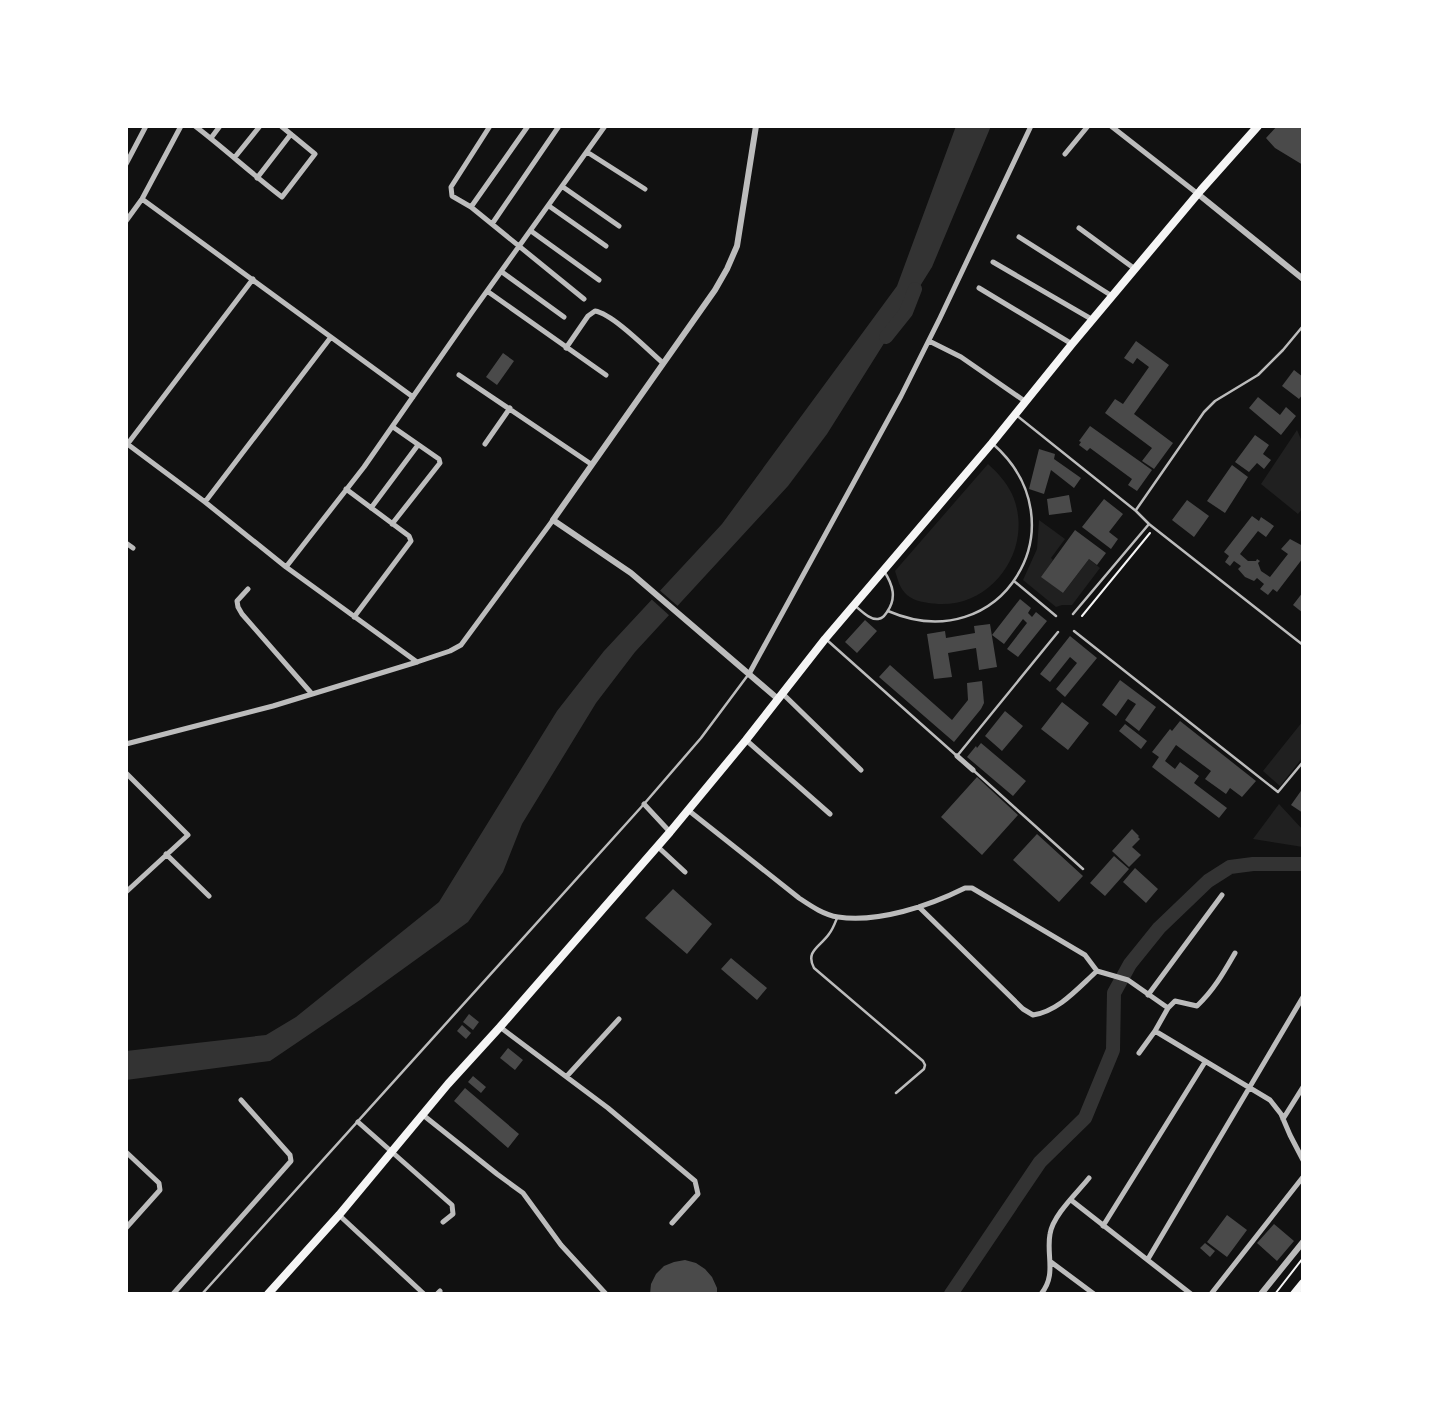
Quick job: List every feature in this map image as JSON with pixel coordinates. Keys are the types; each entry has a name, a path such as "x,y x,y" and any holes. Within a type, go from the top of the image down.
{"main road":[{"path":"268,1294 670,832 825,639 1258,126"},
{"path":"1294,1294 1303,1283"}],"street":[{"path":"126,164 146,126"},
{"path":"126,221 142,198 181,126"},
{"path":"195,126 282,197 315,154 281,126"},
{"path":"211,138 220,126"},
{"path":"235,158 260,126"},
{"path":"490,126 451,187 452,196 471,207 584,299"},
{"path":"471,207 528,126"},
{"path":"492,224 559,126"},
{"path":"286,567 393,427 486,291 605,126"},
{"path":"126,744 273,706 417,662 461,645 553,520 715,290 727,269 737,246 756,126"},
{"path":"749,674 901,396 1031,126"},
{"path":"1065,154 1088,126"},
{"path":"1111,126 1303,279"},
{"path":"257,178 292,134"},
{"path":"587,152 645,189"},
{"path":"563,187 619,226"},
{"path":"142,198 413,397"},
{"path":"549,206 606,246"},
{"path":"1079,228 1135,269"},
{"path":"531,231 599,280"},
{"path":"1019,237 1112,296"},
{"path":"993,262 1093,320"},
{"path":"502,272 564,317"},
{"path":"253,279 127,444 286,567 417,662"},
{"path":"979,288 1072,344"},
{"path":"486,291 606,375"},
{"path":"566,348 595,311 601,312 639,341 663,363"},
{"path":"205,502 331,337"},
{"path":"929,341 972,364 1026,402"},
{"path":"460,375 591,464"},
{"path":"485,444 510,408"},
{"path":"392,524 440,463 439,458 393,427"},
{"path":"371,508 418,445"},
{"path":"346,489 409,536 411,541 354,617"},
{"path":"553,520 631,573 749,674 780,696 861,770"},
{"path":"126,543 133,548"},
{"path":"248,589 237,601 242,614 312,694"},
{"path":"746,740 830,814"},
{"path":"957,756 973,770"},
{"path":"126,773 188,835 126,892"},
{"path":"643,804 670,832"},
{"path":"688,810 818,910 837,917 871,918 919,907 965,888 972,888 1085,955 1097,971 1128,980 1168,1007"},
{"path":"657,846 685,872"},
{"path":"166,854 209,896"},
{"path":"1148,995 1222,895"},
{"path":"919,907 1023,1009 1033,1015 1045,1013 1066,1000 1097,971"},
{"path":"1139,1053 1168,1007 1175,1001 1197,1006 1221,978 1235,953"},
{"path":"1148,1259 1303,997"},
{"path":"567,1076 619,1019"},
{"path":"500,1027 608,1108 695,1181 698,1194 672,1223"},
{"path":"1155,1031 1270,1100 1282,1114 1303,1160"},
{"path":"1103,1226 1205,1062"},
{"path":"1283,1119 1303,1087"},
{"path":"173,1294 291,1161 290,1155 241,1100"},
{"path":"423,1115 523,1193 561,1245 606,1294"},
{"path":"358,1122 453,1205 453,1214 443,1222"},
{"path":"126,1152 159,1183 160,1190 126,1228"},
{"path":"1212,1294 1303,1177"},
{"path":"1041,1294 1049,1277 1050,1231 1055,1220 1089,1178"},
{"path":"1071,1200 1191,1294"},
{"path":"339,1215 424,1294"},
{"path":"1261,1294 1303,1242"},
{"path":"1051,1262 1094,1294"}],"lane":[{"path":"1136,511 1204,412 1215,401 1258,375 1303,326"},
{"path":"1016,415 1303,645"},
{"path":"888,611 926,622 954,620 990,605 1014,581 1027,556 1031,541 1031,509 1027,490 1019,475 992,443"},
{"path":"1073,614 1149,524"},
{"path":"854,605 877,619 888,611 893,598 893,587 883,570"},
{"path":"1014,581 1056,616"},
{"path":"1074,631 1278,792 1303,762"},
{"path":"825,639 957,756 1058,632"},
{"path":"202,1294 643,804 701,738 749,674"},
{"path":"973,770 1083,869"},
{"path":"837,917 831,932 812,953 810,961 814,968 923,1061 924,1069 896,1093"}],"path":[{"path":"1082,616 1154,528"},
{"path":"1275,1294 1303,1258"}],"shaded area":[{"path":"956,126 991,126 932,267 827,434 788,486 635,652 596,703 522,824 503,872 468,922 270,1061 126,1080 126,1051 266,1035 296,1017 439,902 557,711 604,651 722,524 897,286"},
{"path":"1297,430 1303,444 1303,508 1298,514 1261,484"},
{"path":"988,464 1010,490 1018,513 1014,552 1005,569 993,584 977,595 958,602 934,604 910,597 901,587 895,571"},
{"path":"1039,520 1065,539 1051,558 1053,560 1042,577 1063,593 1089,559 1100,568 1072,605 1056,607 1023,580 1037,549"},
{"path":"1303,721 1303,757 1280,786 1263,771"},
{"path":"1279,804 1303,830 1303,847 1253,839"}],"pier":[{"path":"657,588 680,608 671,617 649,597"}],"building":[{"path":"1277,126 1303,126 1303,165 1275,148 1266,138"},
{"path":"1136,341 1169,365 1134,414 1173,443 1154,469 1142,461 1152,448 1105,413 1115,399 1123,404 1149,367 1137,358 1133,364 1124,358"},
{"path":"503,353 514,361 497,385 486,377"},
{"path":"1294,370 1303,377 1303,394 1299,399 1282,386"},
{"path":"1258,397 1280,415 1286,407 1296,416 1281,435 1249,408"},
{"path":"1090,426 1152,470 1137,491 1128,485 1132,479 1090,448 1087,451 1079,445"},
{"path":"1255,435 1269,445 1263,454 1271,460 1264,469 1257,463 1249,472 1235,462"},
{"path":"1039,449 1055,454 1054,459 1081,478 1074,488 1051,470 1044,494 1029,489"},
{"path":"1232,465 1248,477 1225,513 1207,501"},
{"path":"1069,495 1072,512 1049,515 1047,499"},
{"path":"1104,499 1123,514 1109,532 1118,539 1111,549 1082,527"},
{"path":"1187,500 1209,516 1194,537 1172,520"},
{"path":"1252,516 1259,521 1261,517 1274,526 1266,537 1258,531 1240,554 1248,561 1260,561 1258,563 1261,571 1270,577 1288,554 1281,549 1290,539 1303,546 1303,558 1277,592 1273,589 1268,595 1260,589 1264,584 1257,578 1254,581 1245,577 1238,569 1241,566 1234,561 1230,566 1225,562 1229,556 1224,552"},
{"path":"1075,530 1106,553 1097,565 1089,559 1063,593 1041,577"},
{"path":"1303,592 1303,613 1293,605"},
{"path":"1020,599 1031,608 1028,613 1032,617 1036,612 1047,621 1018,657 1007,649 1027,623 1023,619 1004,644 992,635"},
{"path":"865,620 877,631 857,653 845,642"},
{"path":"990,624 997,667 979,670 976,648 948,653 952,677 934,679 927,634 945,631 946,638 975,633 974,626"},
{"path":"1070,636 1097,658 1065,697 1056,689 1077,663 1070,657 1050,682 1040,674"},
{"path":"890,665 952,720 968,700 967,683 982,681 984,703 954,742 879,677"},
{"path":"1120,680 1156,707 1139,731 1125,720 1136,704 1128,699 1116,716 1102,705"},
{"path":"1062,702 1089,723 1068,750 1041,729"},
{"path":"1005,711 1023,726 1002,751 985,736"},
{"path":"1180,721 1256,781 1242,797 1230,788 1226,794 1205,779 1211,771 1176,745 1165,761 1175,769 1180,762 1199,776 1194,783 1227,808 1219,818 1152,767 1159,757 1152,752"},
{"path":"1125,724 1147,741 1141,749 1119,731"},
{"path":"981,743 1026,781 1013,796 967,757"},
{"path":"977,777 1018,815 982,855 941,817"},
{"path":"1303,788 1303,813 1291,805"},
{"path":"1132,829 1140,839 1132,847 1141,855 1129,867 1112,851"},
{"path":"1037,834 1083,876 1059,902 1013,860"},
{"path":"1114,856 1129,869 1105,896 1090,883"},
{"path":"1135,868 1158,889 1146,903 1123,882"},
{"path":"673,889 712,924 687,954 645,918"},
{"path":"731,958 767,988 757,1000 721,969"},
{"path":"469,1014 479,1022 473,1030 463,1022"},
{"path":"462,1025 471,1033 466,1039 457,1031"},
{"path":"508,1048 523,1060 515,1070 500,1058"},
{"path":"473,1076 486,1087 481,1093 468,1082"},
{"path":"465,1088 519,1134 508,1148 454,1101"},
{"path":"1227,1215 1247,1230 1227,1257 1207,1242"},
{"path":"1274,1224 1294,1241 1277,1261 1257,1243"},
{"path":"1205,1243 1215,1251 1210,1257 1200,1248"},
{"path":"685,1260 705,1269 712,1277 717,1294 650,1294 656,1274 664,1266"}],"waterway":[{"path":"886,337 906,312 915,289"},
{"path":"951,1294 1040,1162 1085,1118 1113,1050 1114,993 1130,964 1159,928 1208,881 1230,867 1303,864"}]}
